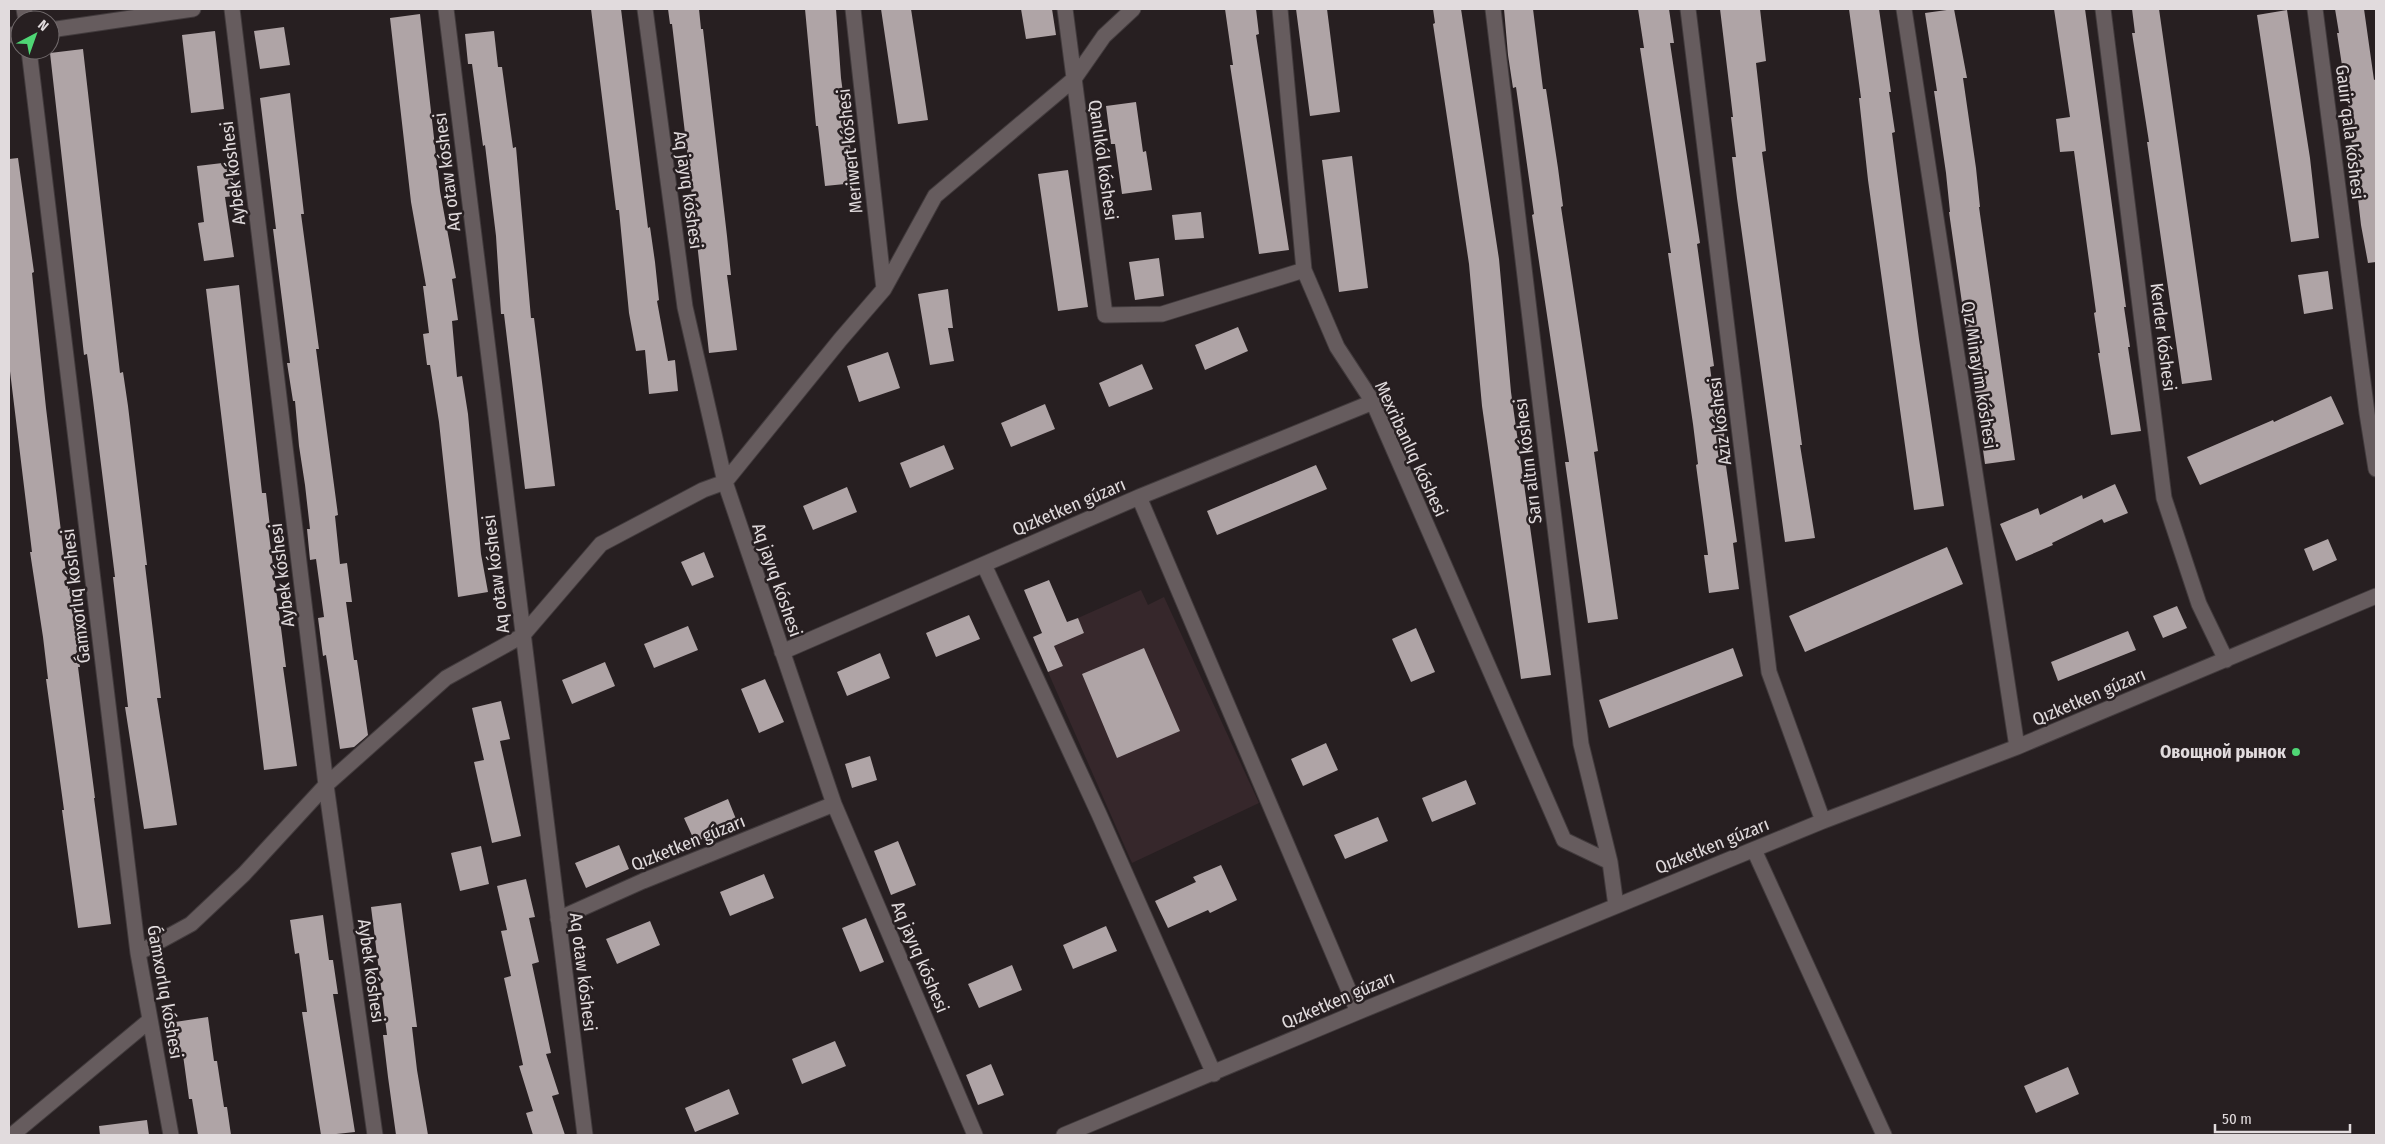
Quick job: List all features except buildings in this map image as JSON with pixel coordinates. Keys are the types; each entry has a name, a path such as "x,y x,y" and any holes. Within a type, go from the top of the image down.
{"street":[{"path":"60,29 193,9"},
{"name":"Aybek kóshesi","path":"232,9 326,785 375,1135"},
{"name":"Aq otaw kóshesi","path":"446,9 585,1135"},
{"name":"Aq jayıq kóshesi","path":"645,9 685,307 725,482 834,804 975,1135"},
{"name":"Meriwert kóshesi","path":"853,9 884,289"},
{"name":"Qanlıkól kóshesi","path":"1065,9 1105,316 1162,314 1304,270"},
{"path":"138,953 191,924 244,874 326,785 446,678 522,636 601,544 703,490 725,482 840,340 884,289 935,196 1074,79 1104,36 1133,9"},
{"name":"Mexribanlıq kóshesi","path":"1280,9 1304,270 1337,347 1373,402 1564,840 1610,862"},
{"name":"Sarı altın kóshesi","path":"1493,9 1581,744 1610,862 1616,906"},
{"name":"Aziz kóshesi","path":"1688,9 1769,672 1823,821"},
{"name":"Qız Minayim kóshesi","path":"1904,9 2017,747"},
{"name":"Kerder kóshesi","path":"2103,9 2164,498 2199,604 2226,660"},
{"name":"Gauir qala kóshesi","path":"2315,9 2376,469"},
{"name":"Ǵamxorlıq kóshesi","path":"30,60 138,953 171,1135"},
{"name":"Qızketken gúzarı","path":"782,652 1139,497 1373,402"},
{"path":"1139,497 1358,1012"},
{"path":"984,564 1099,814 1214,1074"},
{"name":"Qızketken gúzarı","path":"1064,1135 1823,821 2017,747 2376,596"},
{"name":"Qızketken gúzarı","path":"558,919 643,881 834,804"},
{"path":"1754,850 1884,1135"},
{"path":"12,1135 150,1020"}],"shaded area":[{"path":"1141,590 1148,605 1164,597 1259,803 1132,863 1048,672 1063,666 1054,646 1084,633 1078,618"}],"place":[{"name":"Овощной рынок","path":"2296,752"}]}
